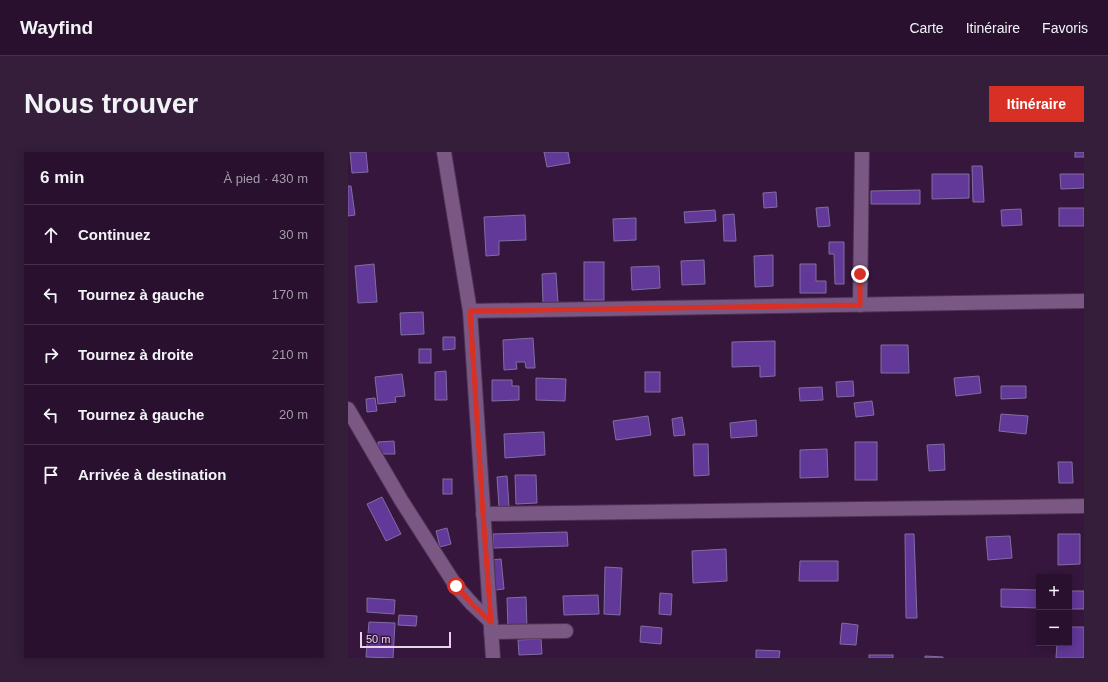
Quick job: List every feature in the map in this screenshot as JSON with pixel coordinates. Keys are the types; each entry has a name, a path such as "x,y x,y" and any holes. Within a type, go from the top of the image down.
{"street":[{"path":"444,152 470,311 493,658"},
{"path":"860,305 862,152"},
{"path":"470,311 1084,301"},
{"path":"348,409 401,500 456,586 491,627 566,631"},
{"path":"483,514 660,510 1084,506"}],"building":[{"path":"350,152 366,152 368,172 352,173"},
{"path":"544,152 568,152 570,163 547,167"},
{"path":"1075,152 1084,152 1084,157 1075,157"},
{"path":"972,166 982,166 984,202 973,202"},
{"path":"932,174 969,174 969,198 932,199"},
{"path":"1060,174 1084,174 1084,188 1061,189"},
{"path":"348,186 351,186 355,215 348,216"},
{"path":"920,190 920,204 871,204 871,191"},
{"path":"776,192 777,207 764,208 763,193"},
{"path":"828,207 830,226 818,227 816,208"},
{"path":"1059,208 1084,208 1084,226 1059,226"},
{"path":"1021,209 1022,225 1002,226 1001,210"},
{"path":"715,210 716,221 685,223 684,212"},
{"path":"734,214 736,241 724,241 723,215"},
{"path":"525,215 526,240 499,241 499,255 486,256 484,217"},
{"path":"636,218 636,240 614,241 613,219"},
{"path":"829,242 844,242 844,284 835,284 834,254 829,254"},
{"path":"773,255 773,286 755,287 754,256"},
{"path":"704,260 705,284 682,285 681,261"},
{"path":"584,262 604,262 604,300 584,300"},
{"path":"374,264 377,302 358,303 355,266"},
{"path":"800,264 816,264 816,281 826,281 826,293 800,293"},
{"path":"659,266 660,288 632,290 631,267"},
{"path":"556,273 558,303 543,303 542,274"},
{"path":"423,312 424,334 401,335 400,313"},
{"path":"443,337 455,337 455,349 443,350"},
{"path":"533,338 535,368 526,368 525,362 516,362 517,369 504,370 503,340"},
{"path":"775,341 775,376 760,377 760,366 732,367 732,342"},
{"path":"881,345 908,345 909,373 881,373"},
{"path":"419,349 431,349 431,363 419,363"},
{"path":"446,371 447,400 435,400 435,372"},
{"path":"645,372 660,372 660,392 645,392"},
{"path":"402,374 405,396 395,397 396,402 378,404 375,377"},
{"path":"979,376 981,393 956,396 954,378"},
{"path":"536,378 566,379 565,401 536,400"},
{"path":"492,380 512,380 512,386 519,386 519,400 492,401"},
{"path":"853,381 854,396 837,397 836,382"},
{"path":"1001,386 1026,386 1026,398 1001,399"},
{"path":"822,387 823,400 800,401 799,388"},
{"path":"375,398 377,411 367,412 366,399"},
{"path":"872,401 874,415 856,417 854,403"},
{"path":"1001,414 1028,416 1026,434 999,431"},
{"path":"648,416 651,435 616,440 613,421"},
{"path":"682,417 685,435 674,436 672,419"},
{"path":"756,420 757,436 731,438 730,423"},
{"path":"544,432 545,455 505,458 504,434"},
{"path":"394,441 395,454 378,454 378,442"},
{"path":"855,442 877,442 877,480 855,480"},
{"path":"693,444 708,444 709,475 694,476"},
{"path":"944,444 945,470 929,471 927,445"},
{"path":"827,449 828,477 800,478 800,450"},
{"path":"1058,462 1072,462 1073,483 1059,483"},
{"path":"515,475 536,475 537,503 516,504"},
{"path":"507,476 509,507 499,507 497,477"},
{"path":"443,479 452,479 452,494 443,494"},
{"path":"382,497 401,534 386,541 367,504"},
{"path":"447,528 451,544 440,547 436,531"},
{"path":"567,532 568,546 493,548 493,534"},
{"path":"905,534 914,534 917,618 906,618"},
{"path":"1058,534 1080,534 1080,564 1058,565"},
{"path":"1010,536 1012,558 988,560 986,537"},
{"path":"726,549 727,581 693,583 692,551"},
{"path":"501,559 504,589 495,590 491,560"},
{"path":"800,561 838,561 838,581 799,581"},
{"path":"605,567 622,568 620,615 604,614"},
{"path":"1001,589 1036,590 1036,608 1001,607"},
{"path":"1072,591 1084,591 1084,609 1072,609"},
{"path":"660,593 672,594 671,615 659,614"},
{"path":"598,595 599,614 564,615 563,596"},
{"path":"526,597 527,627 508,628 507,598"},
{"path":"367,598 395,600 394,614 367,612"},
{"path":"399,615 417,616 416,626 398,625"},
{"path":"369,622 395,623 393,658 366,657"},
{"path":"842,623 858,625 856,645 840,644"},
{"path":"641,626 662,628 661,644 640,642"},
{"path":"1072,627 1084,627 1084,658 1056,658 1057,646 1072,646"},
{"path":"541,639 542,654 519,655 518,640"},
{"path":"756,650 780,651 779,658 756,658"},
{"path":"869,655 893,655 893,658 869,658"},
{"path":"925,656 943,657 943,658 925,658"}],"route":[{"path":"456,586 491,622 470,311 860,305 860,274"}]}
